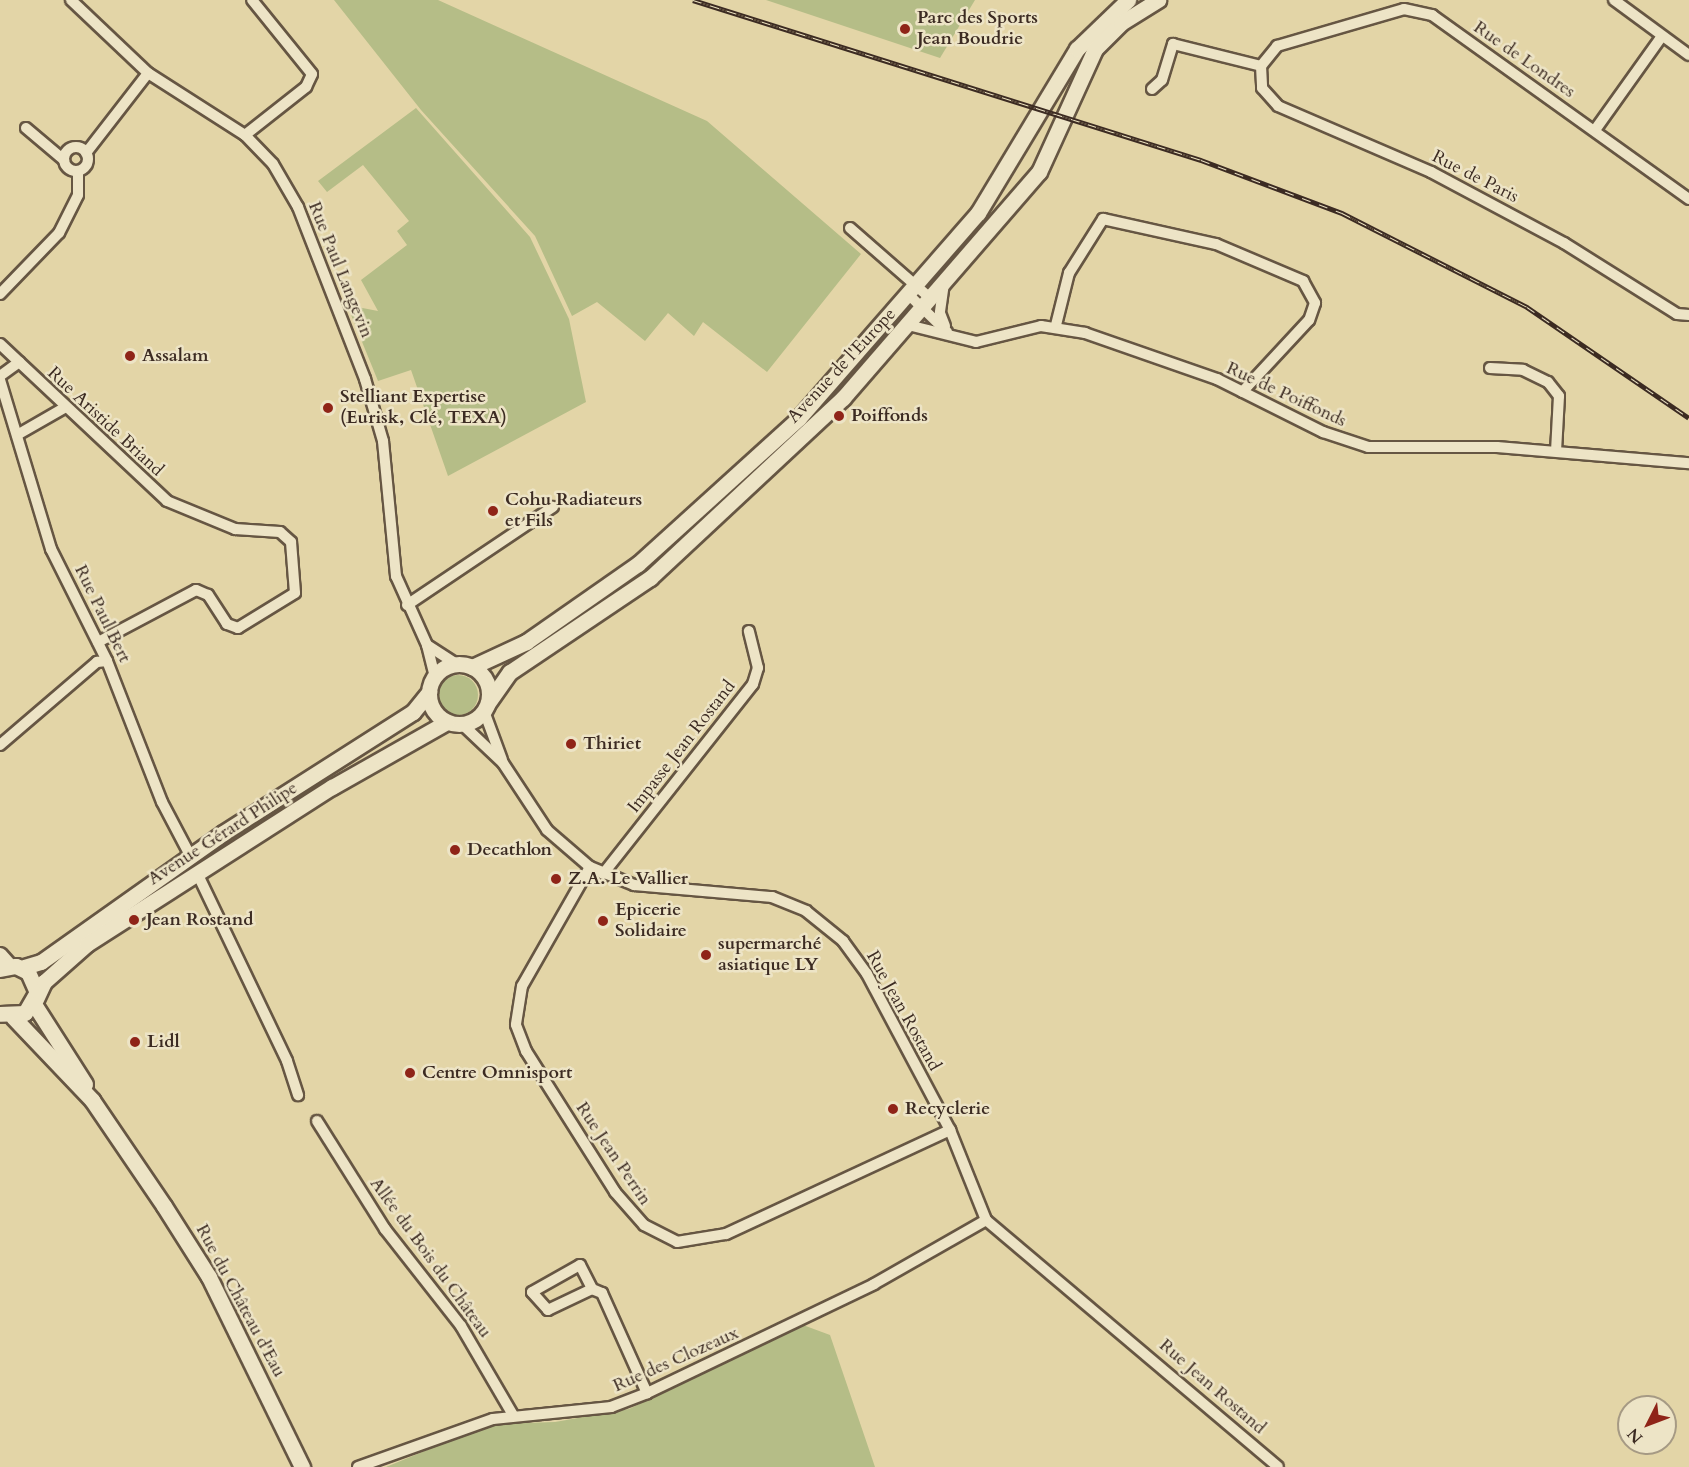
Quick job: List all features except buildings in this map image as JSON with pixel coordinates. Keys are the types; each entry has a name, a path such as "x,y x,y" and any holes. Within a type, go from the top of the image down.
{"main road":[{"name":"Avenue de l'Europe","path":"472,667 526,642 646,557 799,418 913,290 993,193 1084,41 1128,0"},
{"name":"Avenue de l'Europe","path":"486,707 510,672 650,578 729,510 843,399 908,325 1047,158 1095,49 1121,23 1158,0"},
{"path":"456,664 472,667 484,678 486,707 463,724 447,722 433,710 429,692 435,676 456,664"},
{"name":"Avenue Gérard Philipe","path":"8,965 41,962 191,857 413,712 429,692"},
{"name":"Avenue Gérard Philipe","path":"35,1001 44,982 87,944 356,772 447,722"},
{"name":"Rue du Château d'Eau","path":"8,965 36,984 35,1001 92,1100 209,1277 302,1467"},
{"path":"5,1016 35,1001"},
{"name":"Rue du Château d'Eau","path":"5,1016 92,1100"}],"street":[{"name":"Rue Paul Langevin","path":"71,0 148,73 245,135 273,164 298,207 365,379 383,441 396,576 406,605 428,645 435,676"},
{"path":"245,135 306,87 312,74 252,0"},
{"path":"1614,0 1689,55"},
{"name":"Rue de Londres","path":"1262,66 1277,46 1404,9 1432,15 1689,199"},
{"path":"1594,130 1662,36"},
{"path":"1152,88 1162,80 1173,44 1262,66"},
{"name":"Rue de Paris","path":"1262,66 1262,88 1278,106 1431,172 1564,243 1677,314 1689,315"},
{"path":"26,128 64,160 69,170 78,171 87,165 86,153 148,73"},
{"path":"64,160 73,147 86,153"},
{"path":"0,294 59,233 78,195 78,171"},
{"path":"1056,325 1069,273 1103,219 1216,244 1303,281 1315,303 1309,320 1242,392"},
{"path":"850,228 926,303 952,336"},
{"path":"945,281 940,313 952,336"},
{"name":"Rue de Poiffonds","path":"908,325 976,342 1056,325 1175,363 1242,392 1323,432 1368,447 1556,451 1689,463"},
{"name":"Rue Aristide Briand","path":"0,344 132,473 179,508 235,529 287,536 298,576 292,597 238,628 227,624 208,594 196,590 98,642"},
{"path":"0,378 19,362"},
{"path":"1490,368 1523,370 1548,382 1559,396 1556,451"},
{"name":"Rue Paul Bert","path":"0,378 51,549 107,661 162,802 191,857"},
{"path":"17,435 64,408"},
{"path":"406,605 553,507"},
{"name":"Impasse Jean Rostand","path":"603,874 753,684 758,668 749,631"},
{"name":"Rue Paul Langevin","path":"428,645 456,664"},
{"path":"0,745 97,662 107,661"},
{"name":"Rue Jean Rostand","path":"486,707 503,763"},
{"name":"Rue Jean Rostand","path":"463,724 503,763 547,830 590,867 634,885 772,897 823,923 867,974 950,1130 986,1220 1278,1467"},
{"name":"Rue Jean Perrin","path":"590,867 522,986 516,1025 526,1052 638,1221 677,1242 726,1234 950,1130"},
{"path":"198,875 287,1061 298,1095"},
{"name":"Allée du Bois du Château","path":"317,1121 385,1229 461,1326 513,1415"},
{"name":"Rue des Clozeaux","path":"358,1467 513,1415 611,1407 646,1393 874,1284 986,1220"},
{"path":"592,1289 548,1310 532,1292 573,1264 580,1265 592,1289 602,1293 646,1393"}],"green space":[{"path":"334,0 438,0 707,121 861,254 767,372 703,322 694,336 668,313 645,341 597,302 572,316 535,236 421,110"},
{"name":"Parc des Sports Jean Boudrie","path":"766,0 975,0 940,58"},
{"path":"416,108 530,237 569,319 586,402 448,476 411,370 378,381 347,305 378,311 361,280 407,245 397,231 409,221 363,165 327,192 318,181"},
{"path":"458,675 466,676 472,681 477,687 477,703 472,709 466,714 458,715 450,714 444,709 439,703 438,695 439,687 444,681 450,676"},
{"path":"803,1325 830,1335 875,1467 386,1467 490,1424 555,1422 629,1409"}],"railway":[{"path":"693,0 1201,160 1342,213 1527,307 1689,418"}],"place":[{"name":"Parc des Sports Jean Boudrie","path":"905,29"},
{"name":"Assalam","path":"130,356"},
{"name":"Stelliant Expertise (Eurisk, Clé, TEXA)","path":"328,408"},
{"name":"Poiffonds","path":"839,416"},
{"name":"Cohu Radiateurs et Fils","path":"493,511"},
{"name":"Thiriet","path":"571,744"},
{"name":"Decathlon","path":"455,850"},
{"name":"Z.A. Le Vallier","path":"556,879"},
{"name":"Jean Rostand","path":"134,920"},
{"name":"Epicerie Solidaire","path":"603,921"},
{"name":"supermarché asiatique LY","path":"706,955"},
{"name":"Lidl","path":"135,1042"},
{"name":"Centre Omnisport","path":"410,1073"},
{"name":"Recyclerie","path":"893,1109"}]}
